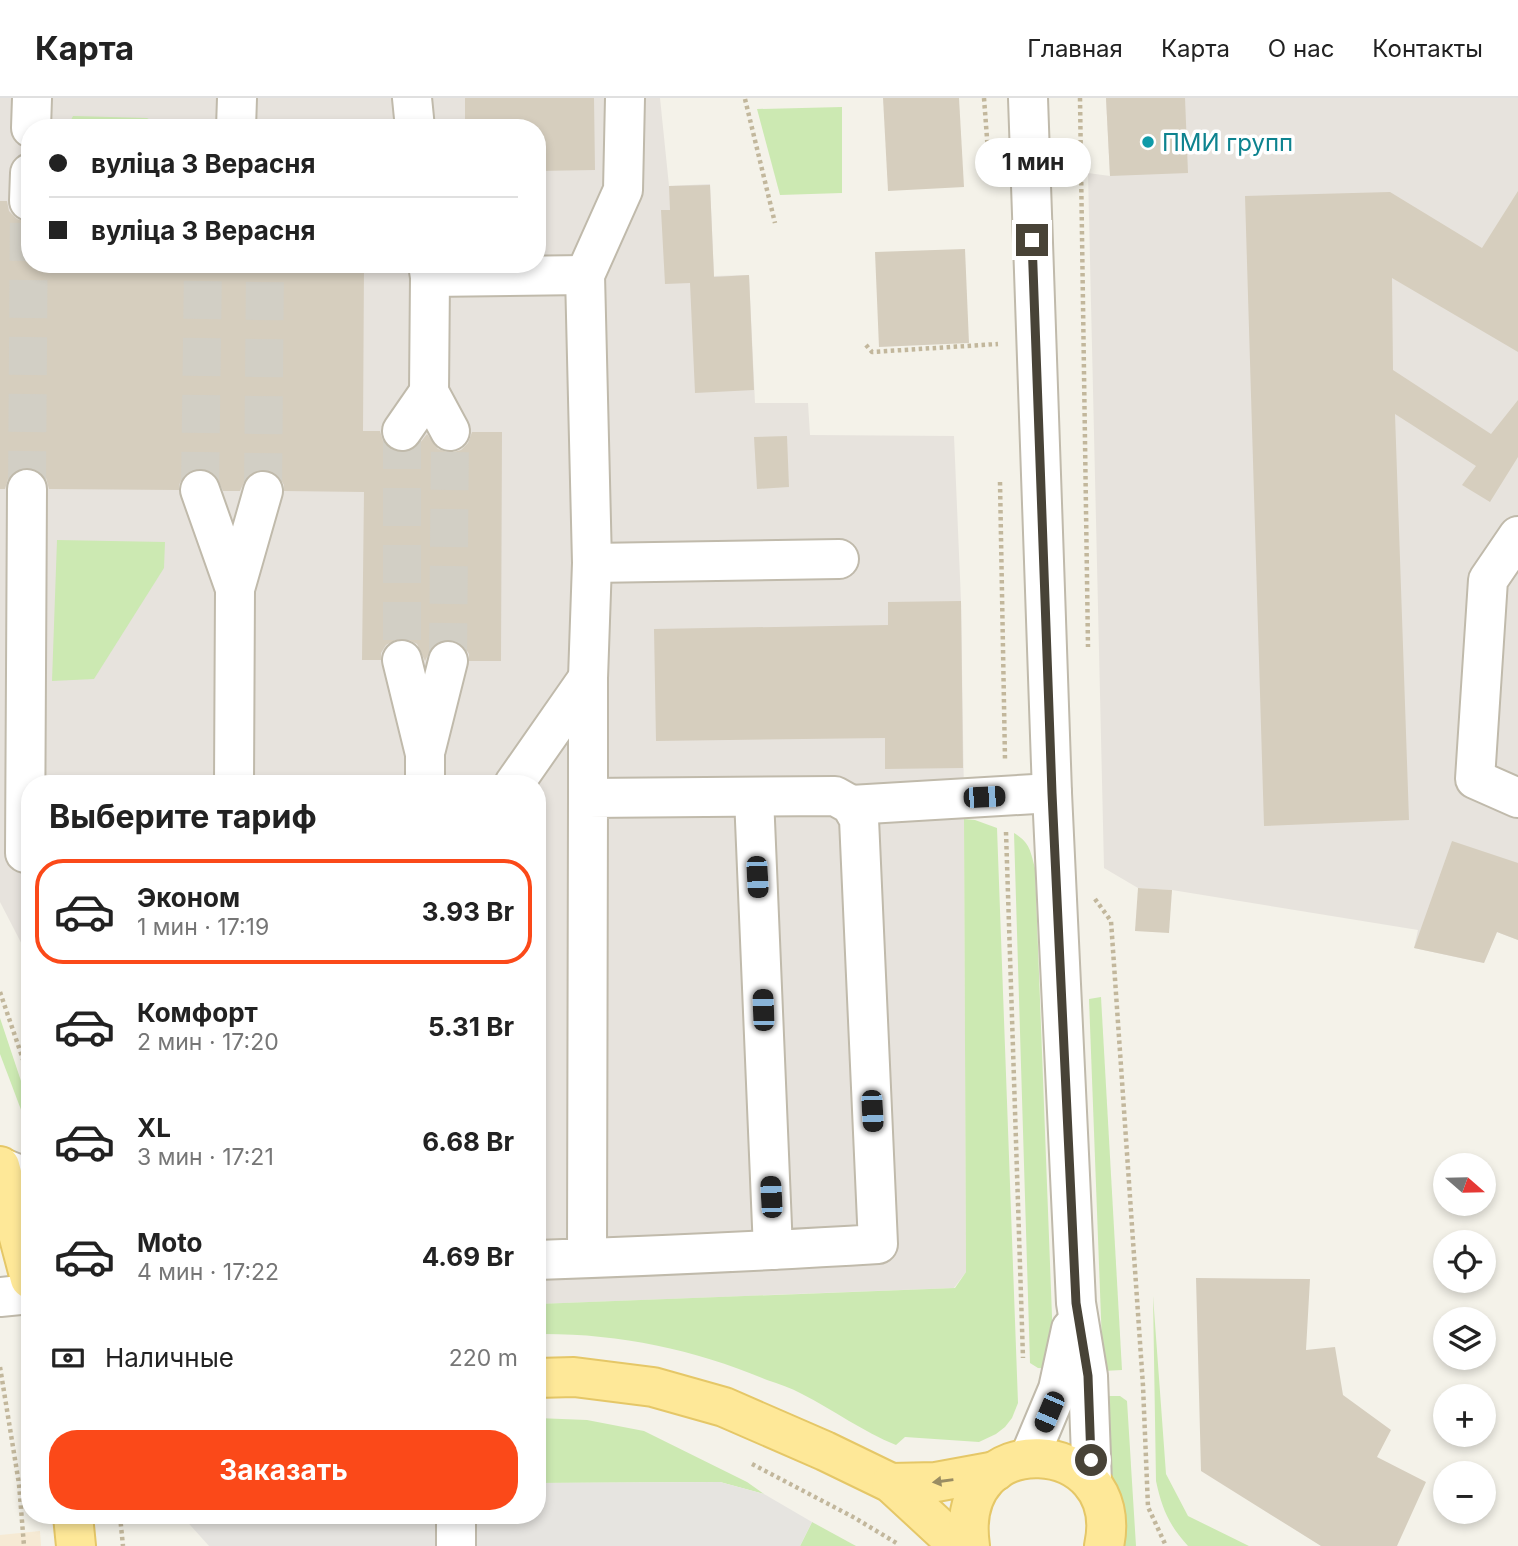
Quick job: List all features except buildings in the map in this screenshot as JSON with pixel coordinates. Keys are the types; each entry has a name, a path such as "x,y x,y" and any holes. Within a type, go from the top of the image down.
{"main road":[{"path":"0,1166 21,1227"},
{"path":"546,1378 574,1377 653,1387 724,1408 825,1451 891,1483 959,1546"},
{"path":"891,1483 936,1482 1046,1458 1064,1463 1079,1471 1092,1483 1100,1497 1107,1528 1104,1546"},
{"path":"970,1546 969,1512 975,1496 984,1483 1012,1465"}],"street":[{"path":"31,119 32,98"},
{"path":"236,119 237,98"},
{"path":"412,98 414,119"},
{"path":"587,1258 587,678 592,563 585,275 622,190 625,98"},
{"path":"1028,98 1052,793 1076,1303 1088,1376 1092,1483"},
{"path":"429,273 429,392 450,432"},
{"path":"507,273 585,275"},
{"path":"402,431 429,392"},
{"path":"27,489 27,775"},
{"path":"200,490 235,589"},
{"path":"234,775 235,589 264,491"},
{"path":"1518,536 1489,580 1475,779 1518,798"},
{"path":"592,563 839,559"},
{"path":"402,660 425,769"},
{"path":"425,769 448,661"},
{"path":"520,775 587,678"},
{"path":"851,805 1052,793"},
{"path":"546,1260 878,1244 859,820 851,805 835,796 588,799"},
{"path":"754,797 773,1250"},
{"path":"0,802 21,846"},
{"path":"0,1166 21,1175"},
{"path":"0,1297 21,1295"},
{"path":"1012,1465 1058,1389 1076,1303"}],"path":[{"path":"1080,98 1088,657"},
{"path":"745,99 775,223"},
{"path":"866,345 872,352 998,344"},
{"path":"1091,894 1111,921 1143,1386 1148,1507 1166,1546"},
{"path":"0,992 21,1054"},
{"path":"0,1367 21,1509"},
{"path":"0,1397 7,1402"},
{"path":"748,1461 902,1546"},
{"path":"22,1524 24,1546"},
{"path":"121,1524 123,1546"}],"shaded area":[{"path":"0,98 660,98 669,186 710,184 714,276 749,275 755,403 808,403 810,435 954,436 961,601 964,799 966,1272 954,1288 546,1304 546,775 21,775 21,943 0,902"},
{"path":"1106,98 1518,98 1518,940 1497,932 1484,963 1414,948 1418,930 1172,890 1138,888 1104,868 1088,173 1110,176"},
{"path":"720,1482 764,1494 812,1522 800,1546 209,1546 189,1524 546,1524 546,1483"},
{"path":"40,1531 41,1546 0,1546 0,1535"}],"green space":[{"path":"842,107 842,193 780,195 757,109"},
{"path":"73,116 149,119 72,119"},
{"path":"57,540 165,542 164,568 94,679 52,681"},
{"path":"964,819 997,828 1018,1403 1005,1427 979,1442 905,1437 896,1445 794,1390 712,1360 626,1340 546,1334 546,1304 955,1288 966,1272"},
{"path":"1014,833 1029,848 1035,868 1054,1369 1038,1368 1030,1363"},
{"path":"1101,997 1122,1370 1103,1371 1089,999"},
{"path":"0,1018 21,1081 21,1110 0,1054"},
{"path":"1153,1296 1166,1474 1188,1516 1249,1546 1188,1546 1171,1524 1164,1508 1156,1481"},
{"path":"1108,1396 1120,1396 1127,1401 1136,1546 1120,1546 1110,1502"},
{"path":"546,1418 587,1420 644,1431 747,1482 764,1494 720,1482 546,1483"},
{"path":"812,1522 856,1546 800,1546"}],"tunnel":[{"path":"27,489 28,273"},
{"path":"200,490 203,273"},
{"path":"263,491 265,273"},
{"path":"402,431 402,660"},
{"path":"448,661 450,431"}],"place":[{"name":"ПМИ групп","path":"1148,142"}],"route":[{"path":"1032,240 1052,793 1076,1303 1088,1376 1091,1460"}]}
